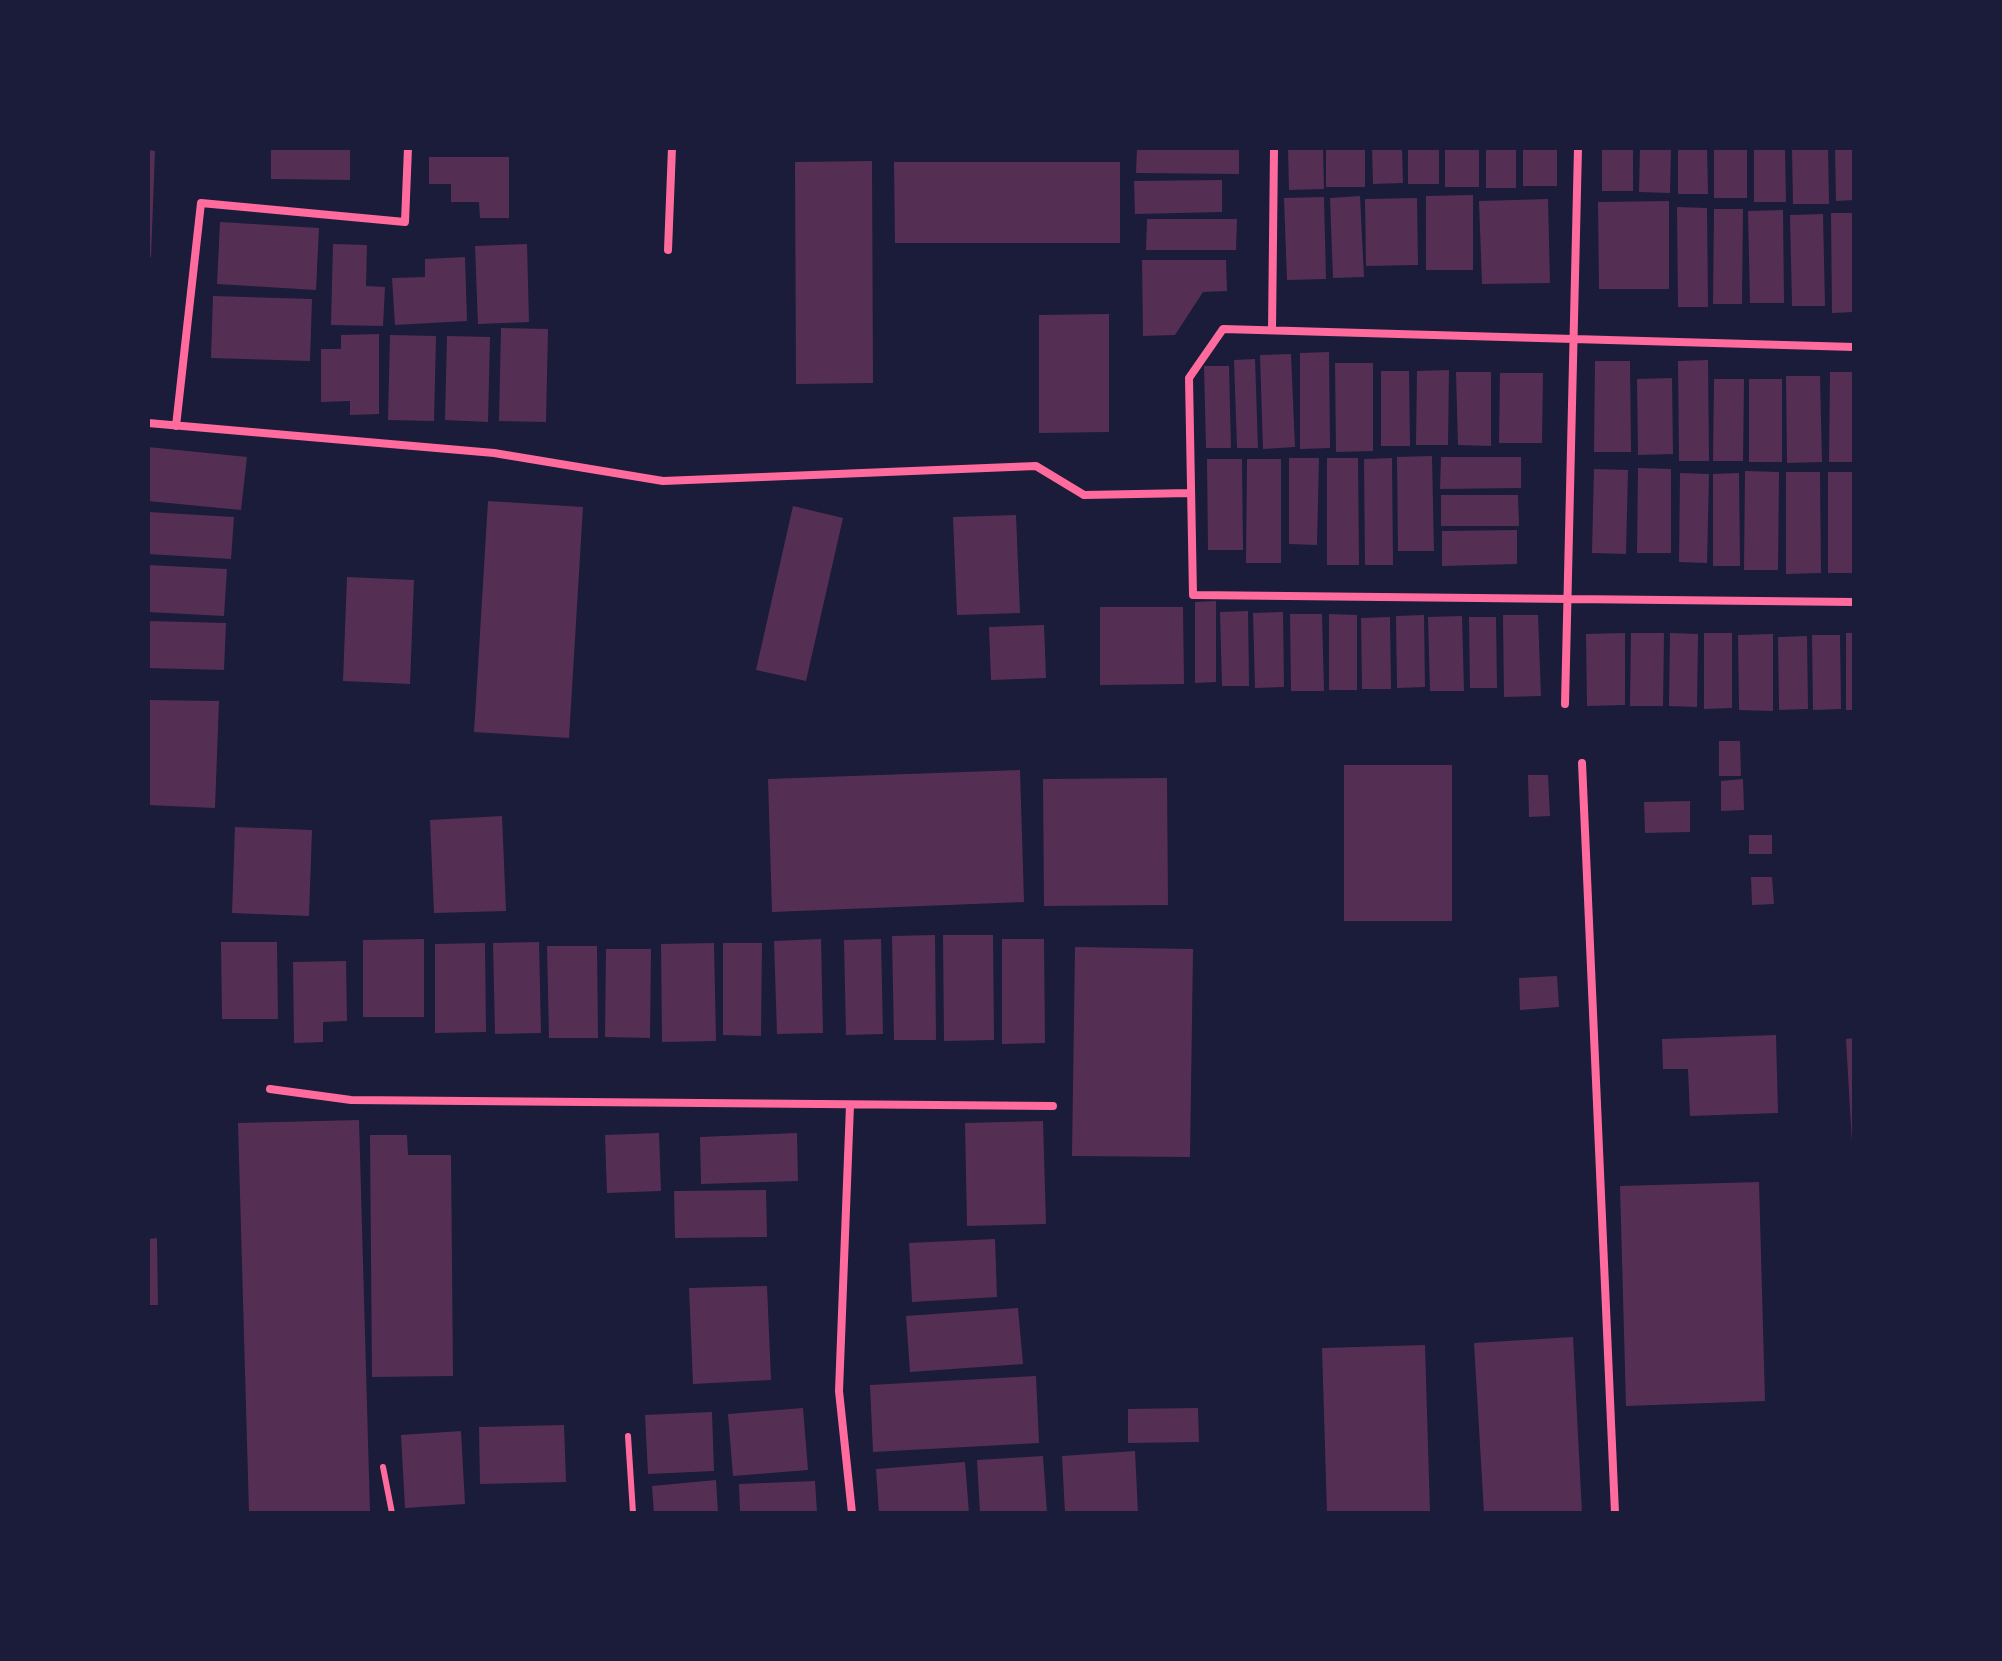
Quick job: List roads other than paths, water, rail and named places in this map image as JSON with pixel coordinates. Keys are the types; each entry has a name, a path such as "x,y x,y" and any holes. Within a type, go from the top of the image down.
{"street":[{"path":"176,426 201,203 405,222 408,148"},
{"path":"668,250 672,148"},
{"path":"1272,330 1274,148"},
{"path":"1565,704 1578,148"},
{"path":"1854,347 1223,329 1189,378 1193,595 1854,602"},
{"path":"148,423 494,453 663,481 1036,466 1084,495 1190,493"},
{"path":"1582,763 1615,1513"},
{"path":"270,1089 351,1100 1053,1106"},
{"path":"850,1105 839,1391 852,1513"}],"lane":[{"path":"628,1436 633,1513"},
{"path":"383,1467 392,1513"}]}
